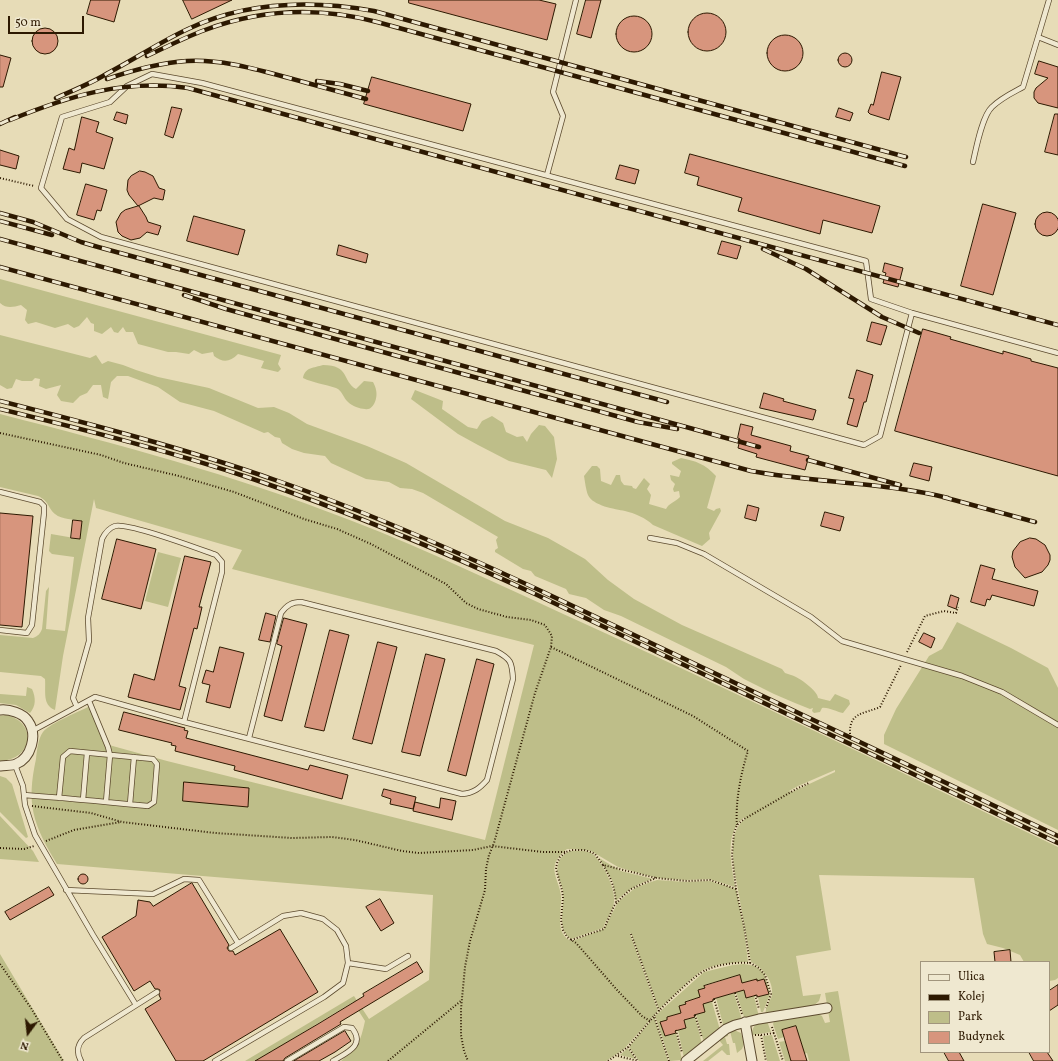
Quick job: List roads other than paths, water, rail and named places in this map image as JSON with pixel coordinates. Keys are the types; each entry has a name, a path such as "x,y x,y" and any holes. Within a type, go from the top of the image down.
{"street":[{"path":"0,710 12,711 21,716 28,721 32,731 32,742 29,752 24,759 15,765 0,766"},
{"path":"684,1057 704,1047 723,1032 744,1022 827,1008"},
{"path":"744,1022 752,1061"}],"lane":[{"path":"547,175 563,116 553,92 576,0"},
{"path":"973,162 983,123 990,108 1005,97 1023,87 1049,0"},
{"path":"1038,37 1058,45"},
{"path":"912,313 880,436 864,445 101,237 67,220 41,188 62,117 110,102 127,86 152,74 202,83 866,261 871,299 912,313 1058,353"},
{"path":"0,492 40,502 44,506 44,513 32,625 27,633 0,630"},
{"path":"77,707 73,698 89,641 88,618 102,539 110,528 120,525 146,531 216,555 222,562 222,572 184,722"},
{"path":"650,538 677,543 704,554 811,616 842,641 962,676 1002,692 1058,725"},
{"path":"32,731 95,697 184,722 462,794 471,793 480,788 487,780 513,679 513,668 507,657 496,651 301,602 294,602 286,606 281,613 249,738"},
{"path":"89,701 110,755 106,802"},
{"path":"24,794 59,798 148,806 154,802 157,764 153,759 70,751 63,757 59,798"},
{"path":"83,800 87,753"},
{"path":"130,804 134,757"},
{"path":"15,765 23,786 25,805 39,844 136,1005"},
{"path":"66,890 153,894 184,879 200,880 238,943"},
{"path":"215,1061 324,997 343,983 348,963 346,946 337,930 323,919 301,913 283,916 231,948"},
{"path":"348,963 386,969 408,956"},
{"path":"81,1061 77,1050 79,1043 84,1038 157,992"},
{"path":"287,1061 344,1027 352,1028 357,1034 357,1040 353,1049 333,1061"}],"railway":[{"path":"56,98 96,80 178,34 210,20 256,8 303,4 327,5 374,11 906,157"},
{"path":"147,56 205,30 247,18 291,12 312,12 356,17 905,166"},
{"path":"107,79 166,63 187,61 226,63 251,68 366,99"},
{"path":"317,81 340,84 368,91"},
{"path":"10,120 75,97 119,88 141,86 188,88 1058,325"},
{"path":"0,124 15,117"},
{"path":"0,213 33,222 81,242 98,247 667,402"},
{"path":"0,221 52,235"},
{"path":"0,239 759,447"},
{"path":"763,249 806,269 882,317 919,333"},
{"path":"0,267 751,471 899,489 948,498"},
{"path":"184,295 226,309 638,422 677,429"},
{"path":"0,401 105,428 209,458 278,481 384,521 522,582 1058,836"},
{"path":"0,409 127,441 222,469 289,492 395,533 535,594 1058,843"},
{"path":"808,460 900,485"},
{"path":"943,497 1035,522"}]}
